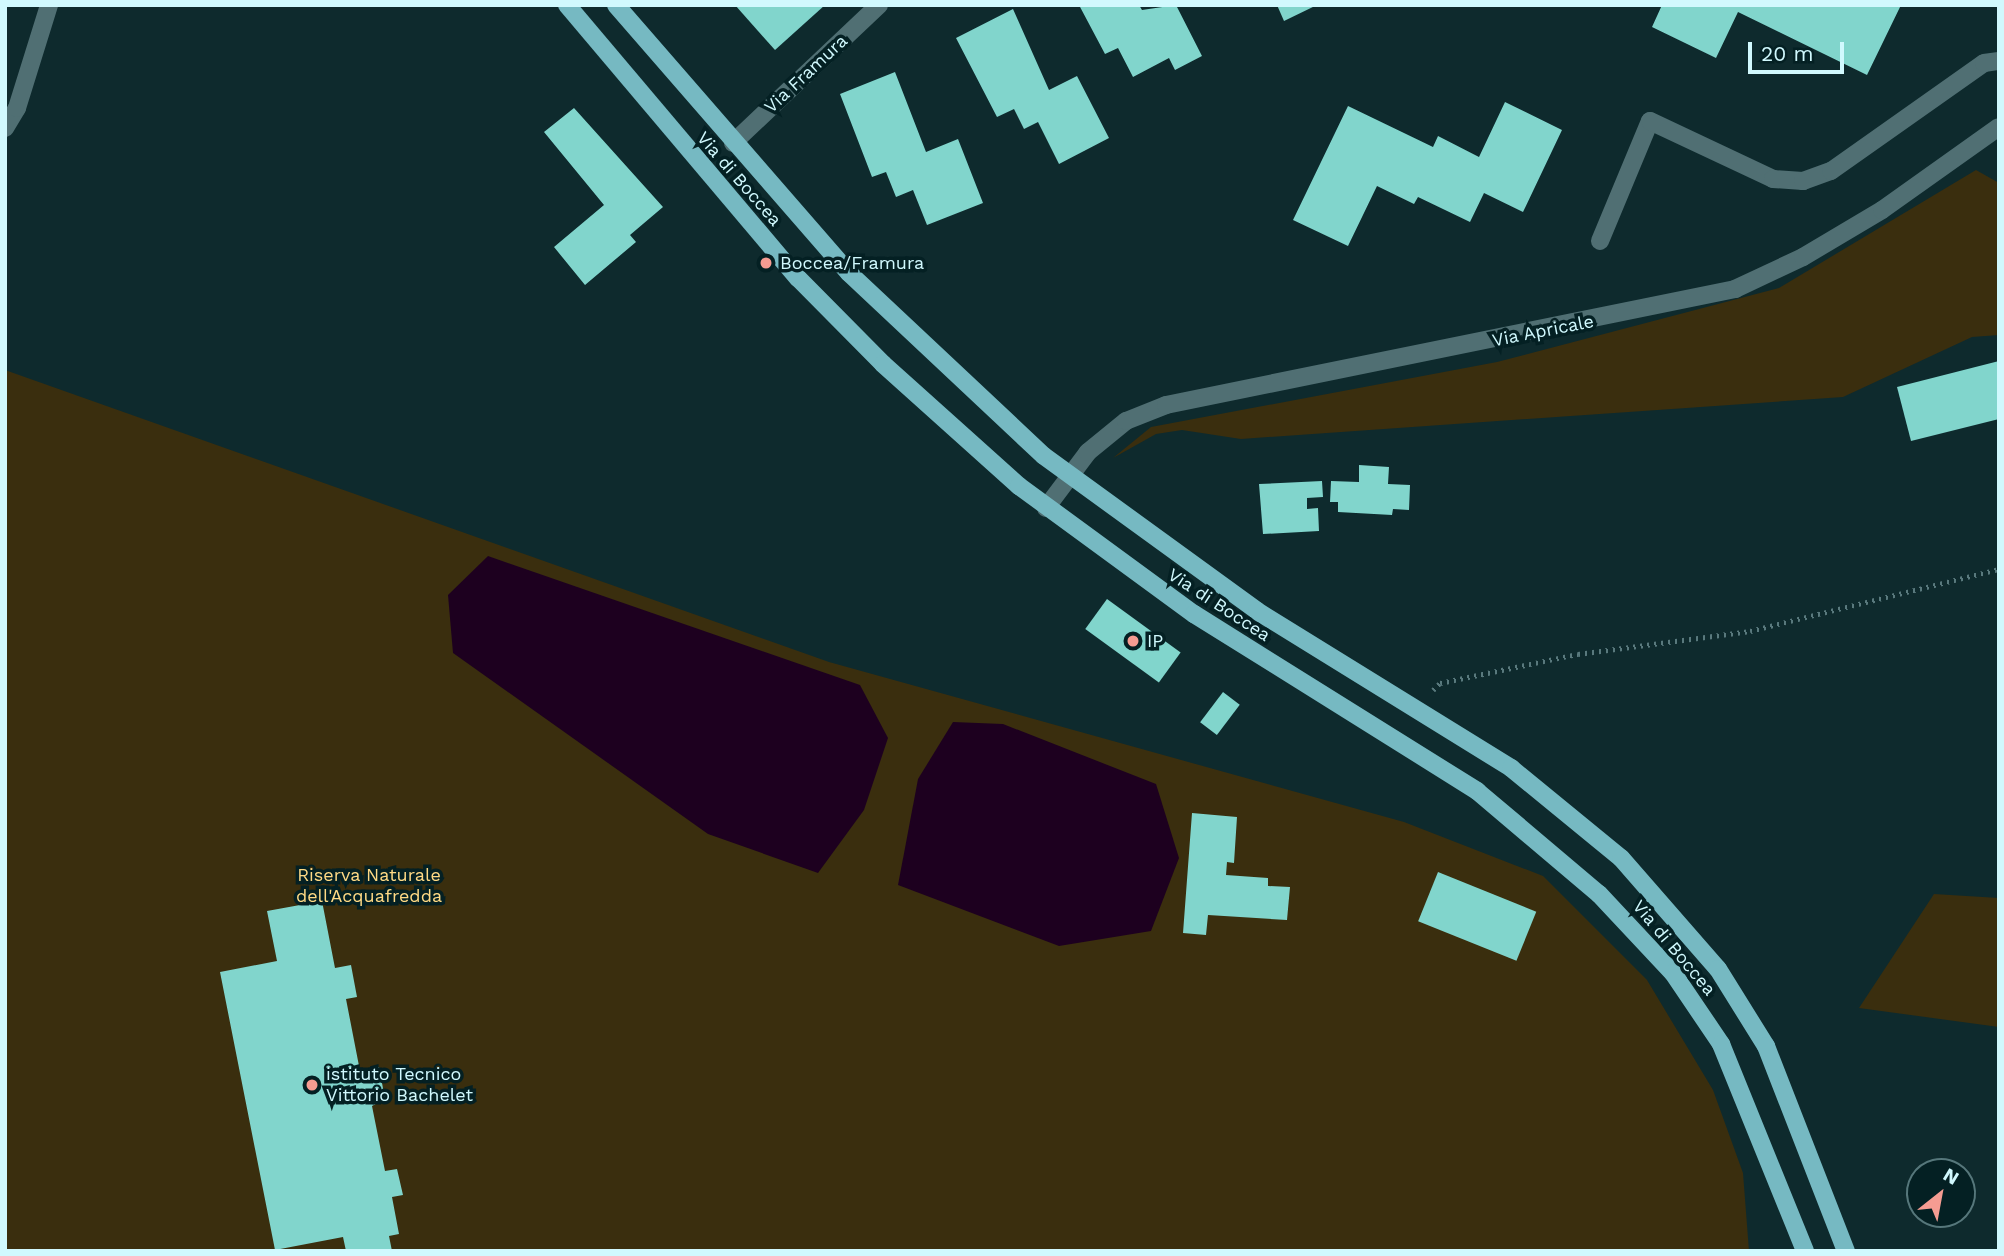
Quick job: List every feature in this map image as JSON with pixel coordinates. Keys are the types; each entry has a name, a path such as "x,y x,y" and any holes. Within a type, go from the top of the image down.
{"main road":[{"name":"Via di Boccea","path":"567,5 813,293 929,407 1046,509 1194,614 1478,791 1599,894 1672,973 1721,1044 1805,1251"},
{"name":"Via di Boccea","path":"616,5 733,143 881,307 1070,477 1246,604 1511,768 1590,829 1703,951 1766,1046 1846,1251"}],"street":[{"path":"5,128 18,108 49,5"},
{"name":"Via Framura","path":"733,143 879,5"},
{"path":"1600,242 1650,121 1773,180 1802,181 1831,171 1984,62 1999,61"},
{"name":"Via Apricale","path":"1046,509 1088,452 1126,421 1166,405 1735,289 1804,257 1882,210 1999,127"}],"path":[{"path":"1415,709 1440,683 1578,653 1749,631 1999,569"}],"green space":[{"path":"1976,170 1999,183 1999,335 1972,337 1843,397 1241,439 1182,430 1156,434 1113,458 1151,427 1497,362 1779,288"},
{"name":"Riserva Naturale dell'Acquafredda","path":"5,370 829,662 1404,822 1543,876 1647,980 1713,1090 1743,1173 1749,1251 5,1251"},
{"path":"1934,894 1999,898 1999,1027 1859,1008"}],"shaded area":[{"path":"488,556 860,685 888,738 864,810 818,873 708,834 453,653 448,595"},
{"path":"953,722 1003,724 1156,784 1179,858 1151,931 1059,946 898,885 918,779"}],"building":[{"path":"735,5 825,5 775,50"},
{"path":"1079,5 1139,5 1142,10 1176,5 1202,56 1175,70 1169,58 1133,77 1118,48 1105,54"},
{"path":"1277,5 1317,5 1284,21"},
{"path":"1662,5 1901,5 1867,75 1738,12 1716,58 1652,27"},
{"path":"1013,9 1049,90 1077,76 1109,138 1059,164 1038,122 1024,129 1014,109 997,117 956,38"},
{"path":"895,72 926,152 958,139 983,203 927,225 913,190 896,197 886,172 872,177 840,94"},
{"path":"1505,102 1562,130 1523,212 1484,193 1470,222 1418,197 1414,204 1377,186 1348,246 1293,220 1348,106 1433,147 1438,136 1479,157"},
{"path":"574,108 663,207 630,235 636,242 585,285 554,247 604,205 544,132"},
{"path":"1999,361 1999,419 1911,441 1897,387"},
{"path":"1359,465 1389,467 1388,484 1410,485 1409,510 1393,509 1392,515 1338,512 1338,502 1330,502 1331,481 1359,482"},
{"path":"1322,481 1323,497 1307,498 1307,509 1318,508 1319,531 1263,534 1259,484"},
{"name":"IP","path":"1107,599 1181,652 1159,682 1085,629"},
{"path":"1223,692 1240,705 1217,735 1200,722"},
{"path":"1192,813 1237,817 1234,863 1227,862 1226,875 1268,878 1268,886 1290,887 1287,920 1208,915 1206,935 1183,933"},
{"path":"1438,872 1536,912 1516,961 1418,921"},
{"name":"istituto Tecnico Vittorio Bachelet","path":"322,901 335,968 351,965 357,997 346,999 360,1071 379,1067 385,1099 372,1106 385,1171 397,1169 403,1195 392,1197 399,1234 389,1236 392,1251 346,1251 343,1237 275,1250 220,972 277,961 267,911"}],"place":[{"name":"Boccea/Framura","path":"766,263"},
{"name":"IP","path":"1133,641"},
{"name":"istituto Tecnico Vittorio Bachelet","path":"312,1085"}]}
